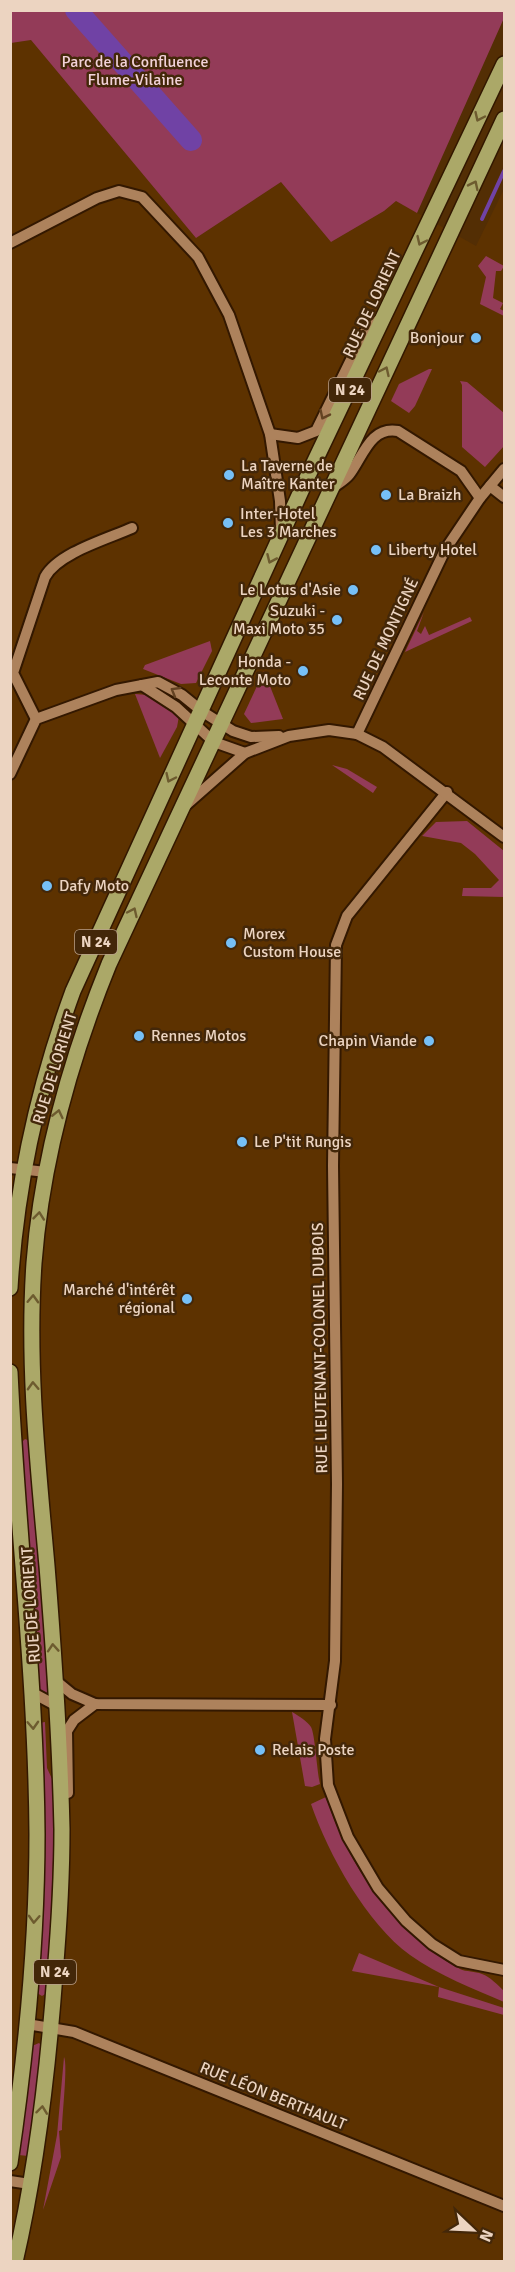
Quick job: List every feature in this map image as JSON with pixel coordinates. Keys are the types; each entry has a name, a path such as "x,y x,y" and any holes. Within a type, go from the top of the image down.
{"main road":[{"name":"RUE DE LORIENT","path":"10,1288 17,1168 70,1000 281,536 504,64"},
{"name":"RUE DE LORIENT","path":"15,2262 30,2184 52,2026 62,1831 57,1706 34,1430 32,1301 40,1207 46,1172 73,1059 109,964 504,119"},
{"path":"90,955 109,964"},
{"name":"RUE DE LORIENT","path":"10,1372 31,1692 36,1879 27,2024 10,2163"}],"street":[{"path":"10,243 97,198 120,191 142,197 198,257 229,315 270,434 280,501 281,536"},
{"path":"270,434 298,438 316,431 364,333 387,313"},
{"path":"329,491 348,477 370,441 384,430 398,431 461,471 480,498"},
{"name":"RUE DE MONTIGNÉ","path":"357,734 445,550 480,498 504,469"},
{"path":"490,486 504,497"},
{"path":"36,719 13,673 45,577 51,566 61,559 132,528"},
{"path":"10,774 36,719 116,690 158,682 168,686 199,719 214,742 245,753"},
{"path":"199,719 222,724 246,736 289,736"},
{"path":"181,809 245,753 289,736 317,730 357,734 383,747 447,792 504,837"},
{"name":"RUE LIEUTENANT-COLONEL DUBOIS","path":"447,792 347,916 336,945 333,1166 337,1485 335,1661 332,1705 325,1740 328,1785 348,1837 378,1888 406,1921 432,1944 459,1961 504,1970"},
{"path":"17,1168 46,1172"},
{"path":"14,1427 34,1430"},
{"path":"55,1680 72,1694 95,1704 332,1705"},
{"path":"31,1692 57,1706"},
{"name":"RUE DE LORIENT","path":"62,1831 68,1818 68,1731 74,1720 95,1704"},
{"name":"RUE LÉON BERTHAULT","path":"27,2024 52,2026 74,2032 504,2206"},
{"path":"10,2181 30,2184"}],"shaded area":[{"path":"31,40 196,238 281,182 331,242 384,211 396,201 476,246 504,189 504,2261 11,2261 10,43"}],"green space":[{"name":"Parc de la Confluence Flume-Vilaine","path":"504,10 504,18 417,213 396,201 384,211 331,242 281,182 196,238 31,40 11,43 11,11"},
{"path":"486,256 504,266 501,271 496,271 493,298 503,303 500,309 504,311 504,316 480,304 486,277 478,266"},
{"path":"432,369 415,406 409,413 391,401 399,384"},
{"path":"460,381 467,382 504,413 504,446 485,467 462,447 462,385"},
{"path":"424,612 417,631 421,634 425,626 429,635 470,617 472,621 405,652"},
{"path":"210,641 212,651 196,683 181,684 143,669 145,665"},
{"path":"264,671 283,719 251,723 244,714"},
{"path":"135,694 148,695 179,716 177,727 160,758"},
{"path":"332,765 347,769 377,787 373,793"},
{"path":"467,821 504,851 504,897 462,896 463,888 491,888 499,880 475,854 461,843 422,836 436,822"},
{"path":"25,1439 32,1445 49,1698 37,1690 21,1443"},
{"path":"292,1712 311,1727 320,1784 312,1787 305,1786"},
{"path":"45,1722 47,1768 53,1781 54,1830 49,1968 39,1967 39,1723"},
{"path":"326,1797 335,1822 361,1872 395,1917 437,1955 460,1969 479,1973 491,1979 504,1991 504,2002 432,1969 394,1942 379,1925 364,1907 338,1866 318,1824 311,1804"},
{"path":"359,1953 439,1987 352,1971"},
{"path":"38,1973 49,1974 47,1993 42,1996 37,1993"},
{"path":"439,1987 504,2008 504,2015 438,1997"},
{"path":"39,2043 43,2047 29,2156 18,2155 32,2046"},
{"path":"64,2057 62,2130 59,2131 61,2157 43,2210 57,2135"}],"waterway":[{"path":"76,10 191,140"},
{"path":"482,219 504,171"}],"place":[{"name":"Bonjour","path":"476,338"},
{"name":"La Taverne de Maître Kanter","path":"229,475"},
{"name":"La Braizh","path":"386,495"},
{"name":"Inter-Hotel Les 3 Marches","path":"228,523"},
{"name":"Liberty Hotel","path":"376,550"},
{"name":"Le Lotus d'Asie","path":"353,590"},
{"name":"Suzuki - Maxi Moto 35","path":"337,620"},
{"name":"Honda - Leconte Moto","path":"303,671"},
{"name":"Dafy Moto","path":"47,886"},
{"name":"Morex Custom House","path":"231,943"},
{"name":"Rennes Motos","path":"139,1036"},
{"name":"Chapin Viande","path":"429,1041"},
{"name":"Le P'tit Rungis","path":"242,1142"},
{"name":"Marché d'intérêt régional","path":"187,1299"},
{"name":"Relais Poste","path":"260,1750"}]}
